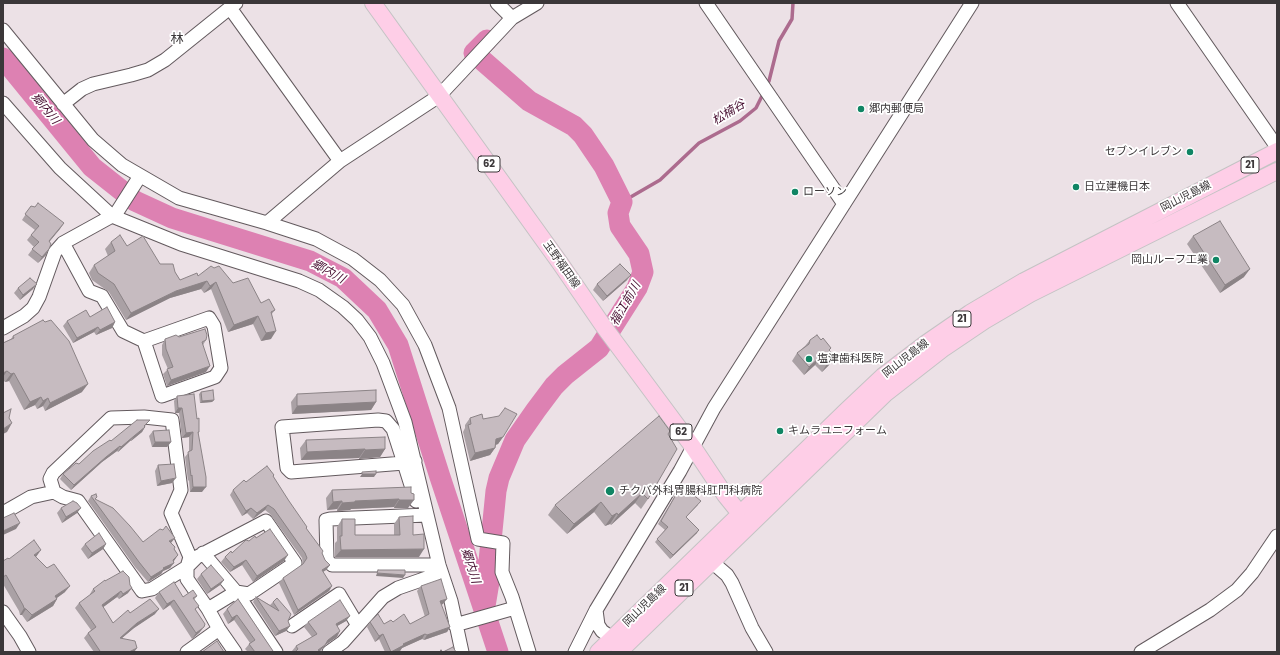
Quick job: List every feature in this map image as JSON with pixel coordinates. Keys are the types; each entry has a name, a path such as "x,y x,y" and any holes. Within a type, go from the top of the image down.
{"main road":[{"name":"玉野福田線","path":"373,3 608,333 693,447 724,495 745,519"},
{"name":"岡山児島線","path":"598,652 616,645 745,519 885,394 944,348 1024,281 1277,151"},
{"name":"岡山児島線","path":"986,312 1030,294 1277,171"},
{"name":"岡山児島線","path":"677,586 712,562 745,519"}],"street":[{"path":"497,3 512,18"},
{"path":"267,223 340,161 440,96 512,18 537,3"},
{"path":"706,3 844,204"},
{"path":"575,652 596,610 680,471 718,402 972,3"},
{"path":"1177,3 1277,147"},
{"path":"63,104 82,89 93,84 148,70 165,60 233,6 340,161"},
{"path":"3,30 93,140 139,178 179,198 267,223 316,239 353,259 380,280 403,305 425,345 449,408 478,540 502,543 502,572 529,652"},
{"path":"3,103 60,168 115,214 182,244 299,281 319,290 343,307 357,320 370,336 383,363 405,422 410,462 437,568 451,601 458,624 462,652"},
{"path":"3,328 24,316 33,308 39,297 55,252 63,243 115,214 139,178"},
{"path":"63,243 89,291 102,296 123,331 144,341 209,318 214,326 221,368 216,377 162,396 144,341"},
{"path":"54,492 50,479 53,473 111,418 144,417 172,420 181,490 171,513 190,557 187,567 187,579 235,652"},
{"path":"378,420 386,421 393,429 410,462 291,472 287,468 282,427 378,420"},
{"path":"3,513 31,497 54,492 63,497 78,501 142,591 152,589 187,567 196,557 266,521 295,563 248,594 236,592 208,609"},
{"path":"424,515 326,520 327,560 332,565 437,568"},
{"path":"1141,652 1210,610 1236,590 1252,573 1276,539"},
{"path":"204,553 236,592 276,652"},
{"path":"712,562 727,576 732,583 752,628 766,652"},
{"path":"330,652 343,642 357,624 383,597 437,568"},
{"path":"292,626 339,594 357,624"},
{"path":"458,624 514,608"},
{"path":"596,610 598,625 616,645"},
{"path":"3,612 29,652"},
{"path":"187,652 219,629"}],"building":[{"path":"38,203 64,223 49,241 51,244 49,249 42,257 32,249 39,242 31,235 39,226 25,214 31,206 35,207"},
{"name":"岡山ルーフ工業","path":"1220,221 1250,269 1225,285 1193,236"},
{"path":"120,235 127,246 143,236 160,264 173,264 175,272 180,280 197,273 198,276 211,266 214,268 219,266 233,283 248,278 261,303 269,299 275,310 271,312 276,331 266,333 258,316 234,325 216,282 210,286 207,281 176,291 131,313 114,284 98,273 94,265 115,251 111,242"},
{"path":"620,264 631,275 607,296 597,284"},
{"path":"30,278 37,284 23,295 18,288"},
{"path":"107,307 115,322 100,330 98,327 77,338 67,321 86,310 90,317"},
{"path":"43,320 45,322 51,320 69,341 88,384 50,403 48,398 43,401 41,397 30,402 14,373 11,374 7,371 3,373 3,343"},
{"path":"205,329 207,335 206,340 202,342 210,366 171,380 167,369 173,367 166,349 165,339 176,335 179,337"},
{"path":"817,335 821,340 823,338 831,348 829,350 835,357 827,364 821,356 809,367 797,353 809,344 810,340"},
{"path":"213,390 214,400 202,401 201,392"},
{"path":"376,390 376,402 297,406 297,394"},
{"path":"194,394 197,419 199,418 198,432 206,477 206,487 193,487 188,452 192,450 193,432 186,433 182,408 178,408 177,396"},
{"path":"505,408 517,414 503,437 496,439 495,448 475,453 468,425 471,424 470,418 482,414 483,419 499,416"},
{"path":"11,409 9,418 12,423 3,429 3,413"},
{"path":"659,416 670,431 668,434 677,449 648,499 642,493 618,515 617,513 612,516 601,502 574,524 555,505"},
{"path":"137,420 150,420 144,426 145,427 121,447 120,446 106,457 74,485 63,474 76,463 79,464 93,451 110,440 111,441"},
{"path":"169,430 171,442 155,442 153,431"},
{"path":"385,437 385,449 307,452 306,440"},
{"path":"174,464 176,478 161,481 158,465"},
{"path":"267,466 307,527 306,528 323,551 322,553 325,560 330,565 322,570 332,586 298,610 283,578 303,564 307,558 305,553 274,509 268,505 257,513 251,508 246,511 233,490 244,480 246,482"},
{"path":"376,471 376,474 362,474 362,472"},
{"path":"682,484 701,501 686,517 699,530 673,555 657,539 668,527 661,521"},
{"path":"411,487 411,493 414,494 414,500 399,499 342,503 342,501 333,502 332,490"},
{"path":"96,494 97,497 95,499 113,508 143,542 160,529 163,530 166,526 175,538 169,541 175,547 174,549 178,555 173,560 174,563 163,568 164,569 151,577 91,496"},
{"path":"73,501 81,508 66,517 61,508"},
{"path":"14,513 20,523 3,531 3,518"},
{"path":"413,516 413,535 424,534 424,549 341,550 340,536 342,536 342,519 355,519 355,535 400,535 399,517"},
{"path":"270,529 288,555 257,576 246,560 234,567 225,557 231,551 232,553 246,540 249,541 255,536 256,538"},
{"path":"99,533 106,544 92,553 85,544"},
{"path":"34,540 41,550 34,555 47,568 54,564 70,586 55,596 57,599 32,615 24,608 6,575 3,577 3,561 8,558 9,559"},
{"path":"211,565 224,580 211,589 201,574"},
{"path":"378,570 405,570 405,575 377,573"},
{"path":"123,571 129,577 132,588 123,594 121,591 102,605 113,623 128,610 130,613 150,599 159,609 137,623 120,638 135,641 137,648 129,652 98,652 100,651 88,633 96,627 79,603 95,591 93,589 105,580"},
{"path":"441,579 447,599 440,601 450,627 427,635 425,634 403,644 404,645 391,652 383,634 379,636 370,622 378,614 384,624 391,620 393,622 404,614 410,624 429,614 421,586"},
{"path":"174,582 183,597 193,590 197,596 193,598 199,606 195,609 205,624 204,627 196,633 174,600 167,604 159,592"},
{"path":"256,597 279,611 273,602 277,598 291,614 288,621 290,626 279,631"},
{"path":"238,599 274,652 255,652 249,644 255,640 237,615 232,618 227,609"},
{"path":"340,600 350,616 336,624 340,631 328,640 325,645 318,650 318,652 295,652 298,649 296,646 317,634 308,622"},
{"path":"217,641 224,652 202,652"},
{"path":"453,647 456,652 443,652"}],"waterway":[{"name":"松楠谷","path":"766,87 769,81 779,41 792,19 793,3"},
{"name":"福江前川","path":"485,606 489,582 488,571 496,491 499,478 515,440 554,386 565,375 599,348 637,288 643,272 639,254 620,226 618,213 622,202 604,166 583,135 574,126 529,101 474,53 487,40"},
{"name":"郷内川","path":"3,58 92,167 135,201 172,218 310,261 343,278 377,310 398,345 498,652"},
{"name":"松楠谷","path":"622,202 660,180 699,143 740,121 756,108 764,92"}],"place":[{"name":"郷内郵便局","path":"861,109"},
{"name":"セブンイレブン","path":"1190,152"},
{"name":"日立建機日本","path":"1076,187"},
{"name":"ローソン","path":"795,192"},
{"name":"岡山ルーフ工業","path":"1216,260"},
{"name":"塩津歯科医院","path":"809,359"},
{"name":"キムラユニフォーム","path":"780,431"},
{"name":"チクバ外科胃腸科肛門科病院","path":"610,491"}],"district":[{"name":"林","path":"177,40"}]}
